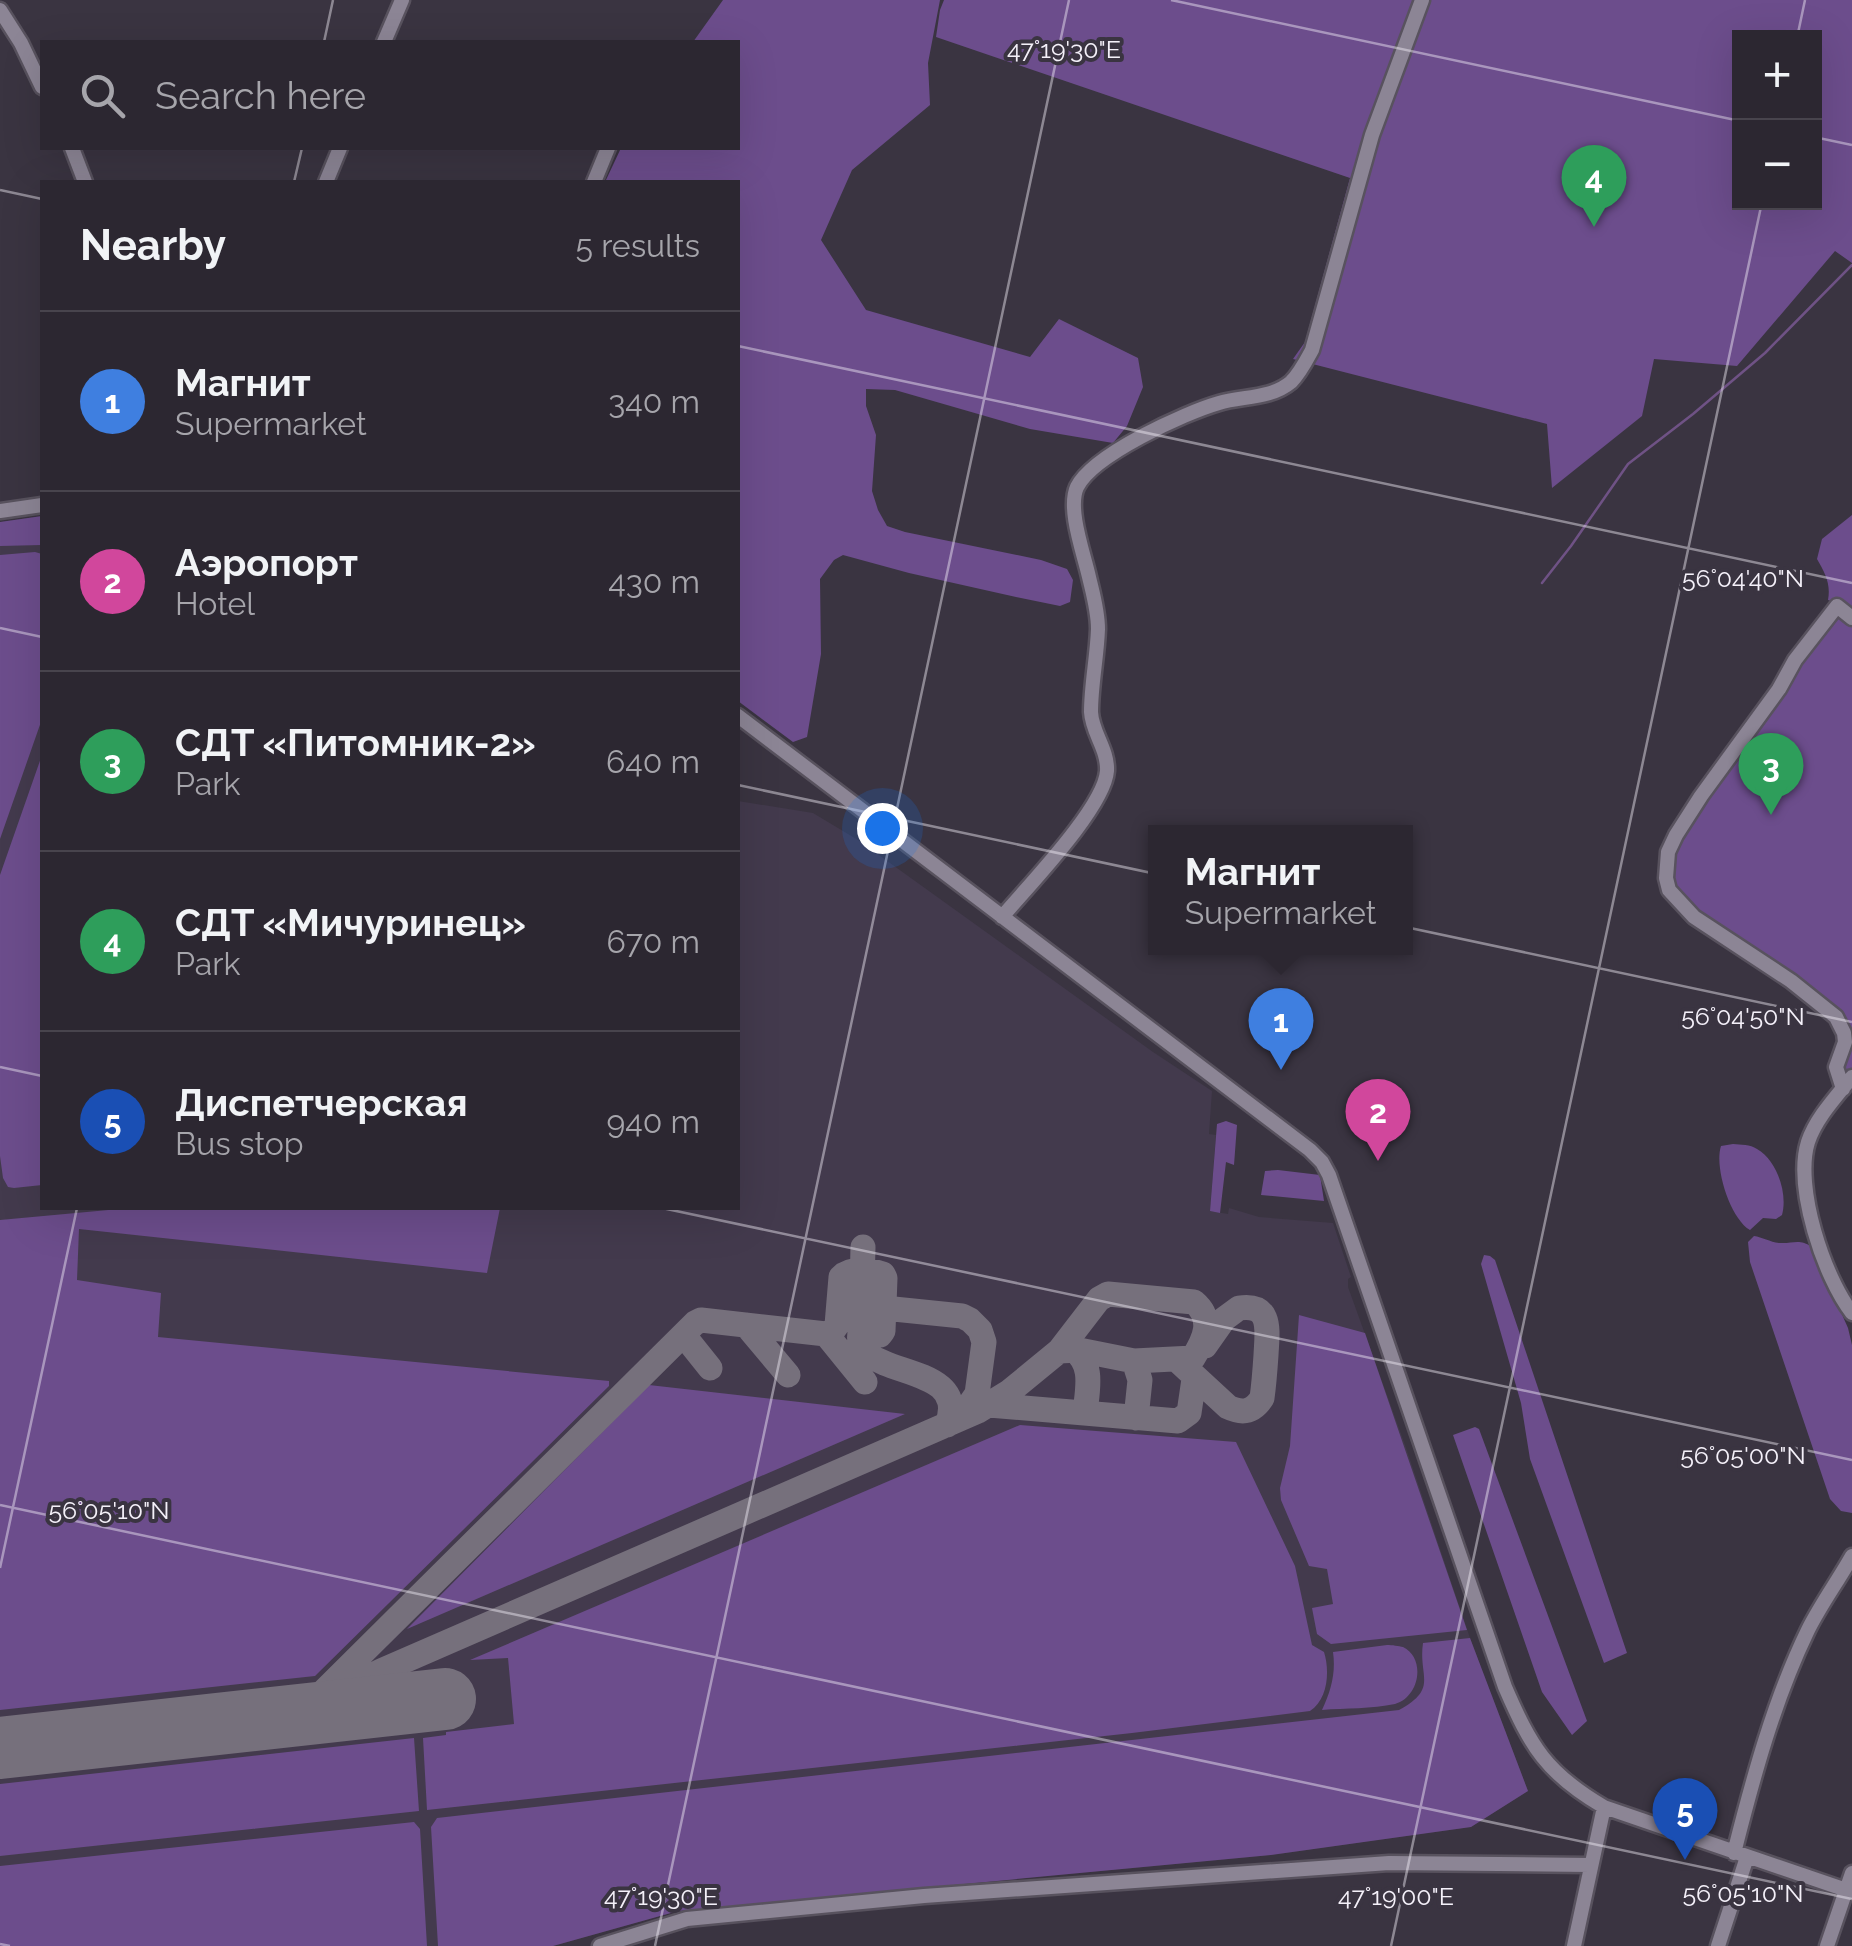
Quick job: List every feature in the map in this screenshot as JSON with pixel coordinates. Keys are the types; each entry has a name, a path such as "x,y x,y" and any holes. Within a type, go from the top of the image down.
{"street":[{"path":"385,40 402,0"},
{"path":"1002,917 1092,810 1107,770 1091,714 1098,625 1075,517 1077,488 1090,473 1136,438 1183,414 1280,389 1300,370 1312,350 1372,135 1422,0"},
{"path":"0,10 22,43 40,82"},
{"path":"73,150 84,180"},
{"path":"327,180 339,150"},
{"path":"595,180 607,150"},
{"path":"0,511 40,506"},
{"path":"1852,618 1837,606 1795,660 1780,689 1676,835 1668,852 1666,878 1669,890 1694,917 1836,1016 1844,1032 1845,1042 1836,1067 1848,1083 1809,1139 1805,1183 1820,1252 1842,1301 1852,1313"},
{"path":"740,718 1322,1162 1505,1687 1540,1756 1580,1793 1604,1807 1849,1891"},
{"path":"1718,1946 1741,1855 1754,1776 1808,1630 1852,1556"},
{"path":"1835,1582 1852,1587"},
{"path":"1574,1946 1604,1807"},
{"path":"600,1946 687,1919 924,1896 1389,1863 1590,1864"},
{"path":"1827,1946 1852,1873"}],"shaded area":[{"path":"723,0 940,0 928,63 930,105 852,170 821,240 866,310 1030,357 1059,319 1138,358 1143,387 1127,426 1113,443 1030,429 895,390 866,389 866,406 876,435 872,491 887,526 1067,569 1073,580 1070,602 1060,606 1016,597 843,555 834,560 820,579 821,654 807,737 793,742 740,702 740,180 606,180 620,150 740,150 740,40 694,40"},
{"path":"944,0 1852,0 1852,263 1835,251 1737,366 1654,359 1642,416 1552,488 1547,424 1293,359 1305,342 1350,178 936,37"},
{"path":"1852,515 1852,1073 1845,1082 1839,1074 1846,1033 1671,890 1670,853 1835,602 1828,600 1827,579 1817,559 1822,539"},
{"path":"40,516 40,1210 740,1210 740,801 813,813 858,840 1212,1091 1209,1134 1216,1135 1210,1211 1228,1214 1229,1208 1259,1217 1333,1223 1351,1277 1348,1287 1470,1638 1528,1791 1471,1827 1271,1855 678,1911 553,1946 0,1946 0,522"},
{"path":"40,516 40,545 0,546 0,522"},
{"path":"40,553 40,725 0,839 0,555"},
{"path":"40,761 40,1185 14,1188 8,1187 3,1178 0,1156 0,875"},
{"path":"1226,1121 1237,1125 1234,1165 1226,1162 1220,1213 1210,1211 1217,1124"},
{"path":"1721,1146 1751,1146 1764,1154 1782,1188 1782,1215 1776,1219 1763,1218 1750,1230 1736,1215 1722,1179"},
{"path":"1265,1171 1320,1175 1324,1201 1261,1195"},
{"path":"108,1210 500,1210 487,1273 79,1229 77,1280 161,1293 158,1337 609,1381 609,1386 315,1676 0,1710 0,1220"},
{"path":"1754,1236 1812,1247 1848,1328 1852,1345 1852,1513 1841,1511 1830,1499 1750,1262 1748,1242"},
{"path":"1484,1255 1495,1260 1627,1653 1604,1663 1530,1459 1521,1403 1481,1264"},
{"path":"1299,1315 1365,1333 1467,1630 1331,1644 1317,1634 1312,1608 1333,1604 1327,1569 1309,1566 1281,1500 1280,1488 1290,1446"},
{"path":"649,1385 905,1414 407,1629"},
{"path":"1020,1425 1236,1442 1295,1566 1312,1645 1324,1652 1326,1684 1316,1706 1310,1711 1132,1733 427,1810 423,1738 514,1724 508,1658 470,1660"},
{"path":"1479,1429 1587,1721 1572,1735 1542,1692 1453,1435"},
{"path":"1470,1638 1528,1791 1471,1827 1271,1855 678,1911 553,1946 438,1946 431,1827 437,1818 1399,1710 1423,1688 1423,1643"},
{"path":"1387,1645 1403,1647 1415,1660 1417,1677 1410,1694 1395,1704 1322,1710 1332,1682 1333,1652"},
{"path":"414,1738 419,1811 0,1856 0,1784"},
{"path":"414,1822 420,1829 427,1946 0,1946 0,1866"}],"waterway":[{"path":"1542,583 1628,464 1765,353 1852,265"}],"taxiway":[{"path":"323,1692 695,1323 701,1320 826,1334 837,1325 841,1277 861,1270 867,1271 883,1274 885,1278 880,1335 861,1328 863,1247"},
{"path":"269,1718 292,1714 381,1671 978,1411 1009,1392 1059,1351 1079,1350 1134,1361 1193,1358 1206,1322 1194,1302 1108,1294 1099,1299 1059,1351"},
{"path":"947,1425 950,1404 942,1389 871,1356 861,1345 861,1328 870,1315 884,1308 962,1316 980,1330 984,1342 977,1394 961,1417"},
{"path":"1176,1359 1228,1407 1243,1411 1255,1406 1262,1398 1264,1377 1267,1329 1263,1315 1258,1310 1239,1308 1224,1319 1205,1346"},
{"path":"746,1325 788,1375"},
{"path":"826,1334 865,1382"},
{"path":"680,1339 690,1343 710,1368"},
{"path":"1072,1349 1087,1370 1085,1413"},
{"path":"1134,1361 1140,1380 1136,1418"},
{"path":"989,1405 1178,1421 1189,1413 1194,1379 1191,1372"}],"runway":[{"path":"0,1748 445,1699"}],"place":[{"name":"СДТ «Мичуринец»","path":"1594,227"},
{"name":"СДТ «Питомник-2»","path":"1771,815"},
{"name":"Магнит","path":"1281,1070"},
{"name":"Аэропорт","path":"1378,1161"},
{"name":"Диспетчерская","path":"1685,1860"}]}
